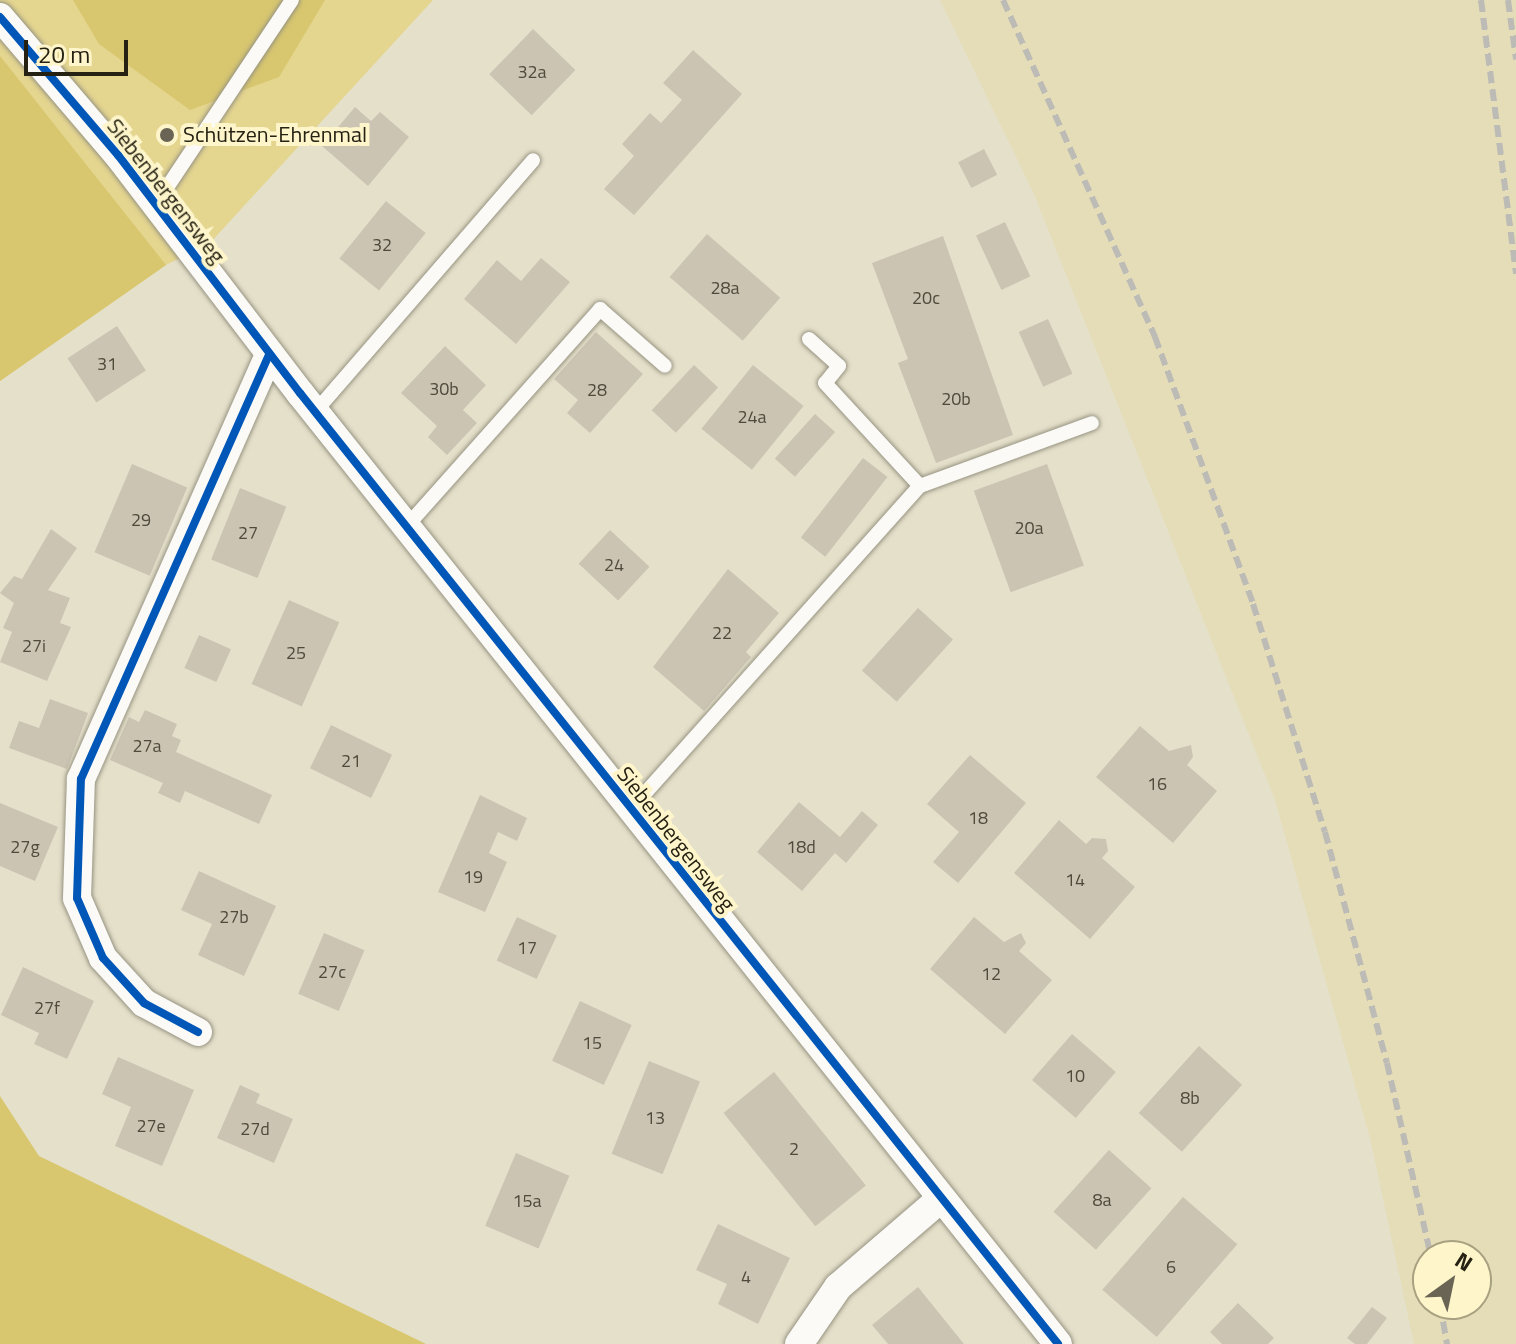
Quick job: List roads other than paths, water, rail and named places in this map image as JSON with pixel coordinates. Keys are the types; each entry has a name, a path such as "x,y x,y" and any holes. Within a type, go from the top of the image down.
{"street":[{"name":"Siebenbergensweg","path":"0,17 156,204 269,354 939,1200 1058,1344"},
{"path":"198,1032 144,1003 103,958 77,898 81,779 269,354"},
{"path":"799,1344 838,1287 939,1200"}],"lane":[{"name":"Siebenbergensweg","path":"156,204 292,0"},
{"path":"315,412 533,160"},
{"path":"406,527 600,309 665,366"},
{"path":"809,339 839,366 825,383 920,486"},
{"path":"630,810 920,486 1092,423"}],"railway":[{"path":"1003,0 1155,337 1253,604 1325,832 1387,1063 1427,1240"},
{"path":"1481,0 1516,274"},
{"path":"1508,0 1516,59"},
{"path":"1443,1320 1447,1344"}],"place":[{"name":"Schützen-Ehrenmal","path":"167,135"}]}
